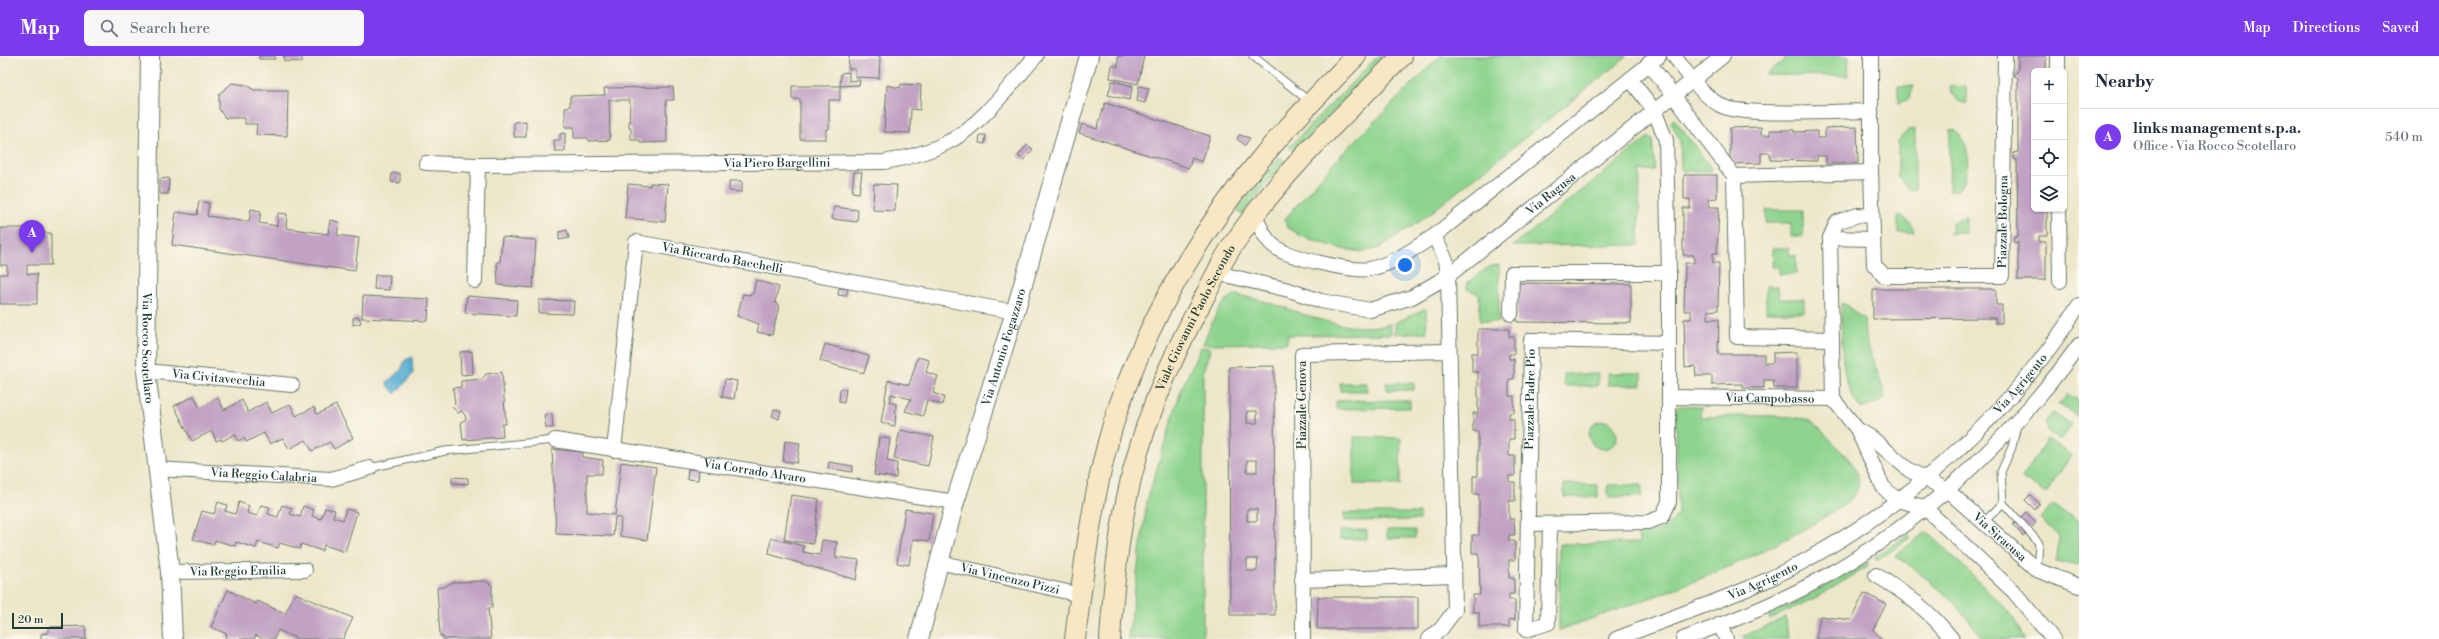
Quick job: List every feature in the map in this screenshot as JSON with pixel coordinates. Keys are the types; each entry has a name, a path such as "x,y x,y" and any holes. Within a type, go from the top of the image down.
{"main road":[{"path":"1075,639 1095,495 1109,440 1127,384 1148,336 1172,287 1213,221 1258,162 1356,56"},
{"name":"Viale Giovanni Paolo Secondo","path":"1110,639 1116,558 1126,500 1142,442 1159,391 1180,341 1234,243 1255,214 1334,124 1402,56"}],"street":[{"name":"Via Rocco Scotellaro","path":"150,56 146,372 156,469 170,572 173,639"},
{"name":"Via Piero Bargellini","path":"426,163 478,165 884,162 916,156 950,142 985,113 1036,56"},
{"name":"Via Antonio Fogazzaro","path":"919,639 955,502 1015,312 1089,56"},
{"path":"1674,56 1705,94 1723,107 1744,111 1872,111"},
{"name":"Via Ragusa","path":"1217,273 1289,290 1321,301 1370,310 1412,297 1448,276 1723,56"},
{"name":"Piazzale Bologna","path":"1871,56 1871,172 1874,265 1885,276 2002,276 2005,56"},
{"path":"2058,56 2058,68"},
{"path":"1255,214 1263,234 1277,249 1299,258 1368,270 1397,260 1434,236 1654,60 1674,95 1734,176 1737,337 1832,340"},
{"path":"1528,524 1550,525 1648,522 1662,518 1670,502 1670,397 1668,343 1669,273 1666,140 1654,110 1630,79"},
{"path":"475,281 478,165"},
{"path":"1734,176 1871,172"},
{"path":"2059,212 2060,281"},
{"path":"1872,216 1858,215 1837,222 1830,238 1833,399 1856,429 1883,487 1897,500 1924,507 2014,592 2053,639"},
{"path":"1429,639 1441,629 1455,610 1448,276 1446,260 1434,236"},
{"path":"1830,238 1873,239"},
{"name":"Via Riccardo Bacchelli","path":"614,450 636,242 1015,312"},
{"path":"1511,314 1512,273 1669,273"},
{"name":"Via Agrigento","path":"1616,639 1749,588 1806,560 1853,531 1897,500 1926,479 1991,417 2038,362 2079,305"},
{"name":"Piazzale Padre Pio","path":"1550,525 1548,622 1526,630 1531,340 1668,343"},
{"name":"Via Agrigento","path":"1688,638 1818,581 1866,552 1947,490 1986,455 2056,376 2079,345"},
{"name":"Piazzale Genova","path":"1303,639 1302,354 1449,351"},
{"name":"Via Civitavecchia","path":"146,372 292,385"},
{"name":"Via Campobasso","path":"1670,397 1833,399"},
{"path":"1856,429 1872,438 1909,470 1926,479"},
{"name":"Via Corrado Alvaro","path":"555,440 955,502"},
{"name":"Via Reggio Calabria","path":"156,469 331,479 370,468"},
{"name":"Via Siracusa","path":"1926,479 1947,490 2037,570 2079,586"},
{"name":"Via Vincenzo Pizzi","path":"939,562 1080,595"},
{"name":"Via Reggio Emilia","path":"170,572 305,570"},
{"path":"1302,580 1454,575"},
{"path":"1876,576 1903,591 1934,616 1952,639"},
{"path":"1720,624 1726,639"}],"lane":[{"path":"1253,56 1311,103"},
{"path":"2018,419 2012,447 2001,472 2003,503 2039,543 2037,570"},
{"path":"370,468 445,451 555,440"},
{"path":"1984,522 2003,503"}],"green space":[{"path":"1378,56 1387,56 1294,151 1289,147"},
{"path":"1440,56 1628,56 1424,218 1379,248 1364,252 1342,249 1301,236 1287,227 1285,219 1335,161"},
{"path":"1789,56 1849,56 1848,76 1765,75"},
{"path":"1898,86 1914,86 1909,99 1898,103"},
{"path":"1966,86 1967,104 1960,102 1952,94 1950,87"},
{"path":"1674,119 1711,168 1710,171 1683,171 1681,169 1680,141 1671,122"},
{"path":"1915,129 1915,190 1908,189 1898,176 1898,141 1908,130"},
{"path":"1950,129 1958,133 1963,140 1968,157 1965,176 1957,191 1949,191"},
{"path":"1647,138 1652,138 1655,170 1640,171 1639,245 1513,246"},
{"path":"1280,157 1285,161 1242,215 1237,211"},
{"path":"1766,210 1803,210 1803,236 1791,236 1791,223 1766,223"},
{"path":"1898,216 1909,221 1914,232 1898,233"},
{"path":"1966,216 1966,233 1950,233 1953,222"},
{"path":"1773,248 1789,248 1789,255 1796,255 1796,274 1779,274 1779,267 1772,267"},
{"path":"1499,265 1499,322 1480,321 1479,294 1467,289 1467,283 1490,266"},
{"path":"1766,286 1778,286 1779,299 1804,299 1804,312 1766,312"},
{"path":"1235,295 1274,304 1312,317 1349,326 1370,327 1391,324 1391,334 1288,335 1287,343 1203,344 1219,309"},
{"path":"1841,303 1857,315 1864,318 1865,336 1885,395 1884,399 1865,408 1860,408 1853,397 1844,371"},
{"path":"1424,309 1426,310 1427,332 1395,334 1395,323"},
{"path":"1201,347 1211,348 1203,371 1203,639 1128,639 1147,501 1181,390"},
{"path":"1608,373 1642,373 1642,385 1608,385"},
{"path":"1564,374 1598,374 1598,386 1564,386"},
{"path":"1340,383 1367,383 1367,391 1340,391"},
{"path":"1386,383 1414,383 1414,390 1387,390"},
{"path":"2068,394 2079,401 2077,416 2059,404"},
{"path":"1410,400 1410,408 1336,409 1336,401"},
{"path":"1679,406 1701,407 1700,417 1776,416 1804,419 1812,422 1853,465 1859,481 1856,492 1849,501 1790,537 1726,568 1626,607 1559,630 1559,544 1639,543 1638,533 1657,531 1666,527 1678,513 1676,408"},
{"path":"2053,413 2072,424 2061,441 2047,432 2046,421"},
{"path":"1603,421 1613,425 1617,435 1613,445 1603,449 1593,445 1589,435 1593,425"},
{"path":"1354,437 1401,438 1400,485 1354,484"},
{"path":"2047,440 2071,455 2046,494 2022,478"},
{"path":"1564,484 1598,485 1598,497 1564,497"},
{"path":"1608,485 1642,485 1642,497 1608,497"},
{"path":"2052,505 2079,521 2079,566 2056,561 2060,538 2040,518"},
{"path":"1344,513 1419,513 1419,520 1344,521"},
{"path":"1367,530 1367,539 1340,539 1340,531"},
{"path":"1387,530 1415,530 1415,538 1387,538"},
{"path":"1925,533 1931,535 2005,607 2015,619 2024,639 1982,639 1974,626 1943,592 1895,555"},
{"path":"1908,534 1911,537 1877,561 1875,557"},
{"path":"1867,562 1869,566 1815,598 1770,619 1768,615 1808,596"},
{"path":"1786,617 1788,639 1743,639 1742,637"}],"water":[{"path":"412,357 413,374 395,394 387,382 401,370 405,360"}],"building":[{"path":"259,56 275,56 275,59 259,59"},
{"path":"284,56 302,56 302,62 284,61"},
{"path":"849,56 880,56 879,78 855,77 855,69 848,69"},
{"path":"1118,56 1144,56 1138,84 1110,78 1112,65 1118,67"},
{"path":"2018,56 2046,56 2046,68 2031,68 2031,212 2047,212 2047,236 2039,236 2039,242 2046,242 2046,280 2018,280 2018,242 2014,243 2013,238 2018,236 2017,160 2014,159 2013,153 2018,152 2018,78 2013,75 2018,71"},
{"path":"849,72 849,81 860,80 859,85 840,86 841,73"},
{"path":"1112,81 1133,86 1129,100 1108,95"},
{"path":"232,83 246,85 254,90 288,90 287,136 256,135 257,124 245,124 245,118 225,118 219,109 219,94"},
{"path":"901,84 921,85 920,110 911,109 910,133 884,132 887,85 900,88"},
{"path":"792,86 840,86 840,100 829,100 829,129 826,129 826,139 800,139 800,99 792,99"},
{"path":"1139,86 1149,88 1145,103 1137,101"},
{"path":"673,87 674,100 666,100 667,142 640,143 640,140 631,140 631,128 629,128 630,100 609,100 610,140 589,141 588,138 574,138 574,127 565,127 565,107 570,107 570,96 605,95 604,88"},
{"path":"1105,103 1210,136 1202,162 1192,158 1189,168 1079,133 1082,124 1097,129"},
{"path":"526,121 526,137 514,137 514,122"},
{"path":"1761,127 1761,135 1770,135 1770,130 1794,130 1794,132 1817,131 1817,138 1825,138 1825,128 1857,127 1858,163 1826,164 1826,156 1817,156 1817,161 1770,160 1770,153 1761,153 1761,163 1730,164 1730,128"},
{"path":"565,133 565,151 555,151 554,140 560,140 560,134"},
{"path":"980,135 986,135 985,144 979,143"},
{"path":"1239,135 1250,138 1245,145 1237,139"},
{"path":"1027,145 1033,149 1024,160 1018,156"},
{"path":"854,172 862,172 859,193 852,192"},
{"path":"392,173 400,173 400,183 391,182"},
{"path":"1684,175 1717,175 1717,198 1708,199 1709,207 1719,207 1717,253 1713,253 1713,263 1719,263 1718,310 1708,311 1708,319 1719,319 1718,354 1764,354 1764,363 1773,363 1773,353 1797,352 1797,388 1774,388 1773,380 1764,380 1764,388 1743,388 1743,384 1712,385 1712,376 1696,376 1695,366 1685,367 1684,319 1691,319 1691,311 1684,311 1685,263 1694,263 1694,255 1683,255 1683,208 1690,208 1690,199 1684,199"},
{"path":"169,178 168,194 160,194 160,179"},
{"path":"729,181 742,181 742,192 729,191"},
{"path":"650,183 668,184 665,222 625,218 628,184 650,186"},
{"path":"874,184 897,185 895,211 873,210"},
{"path":"199,201 209,203 207,216 249,222 251,209 261,211 259,223 277,226 278,213 287,214 286,228 328,234 330,220 339,222 337,235 359,238 355,271 172,245 176,212 197,215"},
{"path":"834,207 858,210 857,222 832,219"},
{"path":"1,228 28,228 28,233 51,233 51,265 27,265 27,274 37,274 37,304 0,304 0,274 7,274 7,265 0,265"},
{"path":"567,230 569,238 559,240 559,232"},
{"path":"502,237 536,240 533,288 498,285 497,262 500,262"},
{"path":"375,275 390,275 389,290 374,289"},
{"path":"756,280 779,287 775,302 779,306 772,335 757,332 759,324 737,316 743,294 750,295 753,293"},
{"path":"1517,283 1631,284 1631,323 1517,322"},
{"path":"839,288 848,289 846,296 838,295"},
{"path":"1873,289 1996,289 1996,305 2002,305 2002,323 1995,323 1995,318 1873,319"},
{"path":"363,296 429,299 428,321 362,318"},
{"path":"467,296 517,300 516,316 465,313"},
{"path":"539,300 574,301 573,314 539,313"},
{"path":"359,317 361,323 353,325 353,318"},
{"path":"1478,329 1509,329 1509,337 1514,337 1514,354 1509,354 1509,359 1514,359 1514,379 1509,379 1509,396 1514,396 1514,413 1509,413 1509,419 1514,419 1514,439 1509,439 1509,456 1515,456 1515,476 1509,476 1509,482 1515,482 1515,501 1509,501 1509,519 1514,519 1515,535 1509,535 1509,541 1515,541 1515,560 1509,560 1509,578 1514,578 1514,594 1509,594 1509,600 1515,600 1515,620 1509,619 1509,627 1479,627 1479,612 1473,612 1473,595 1480,595 1479,553 1472,553 1472,535 1479,535 1479,494 1473,494 1473,476 1478,476 1478,431 1473,431 1473,413 1478,413 1478,372 1472,372 1472,353 1478,353"},
{"path":"825,344 869,356 864,373 820,361"},
{"path":"472,351 473,374 461,375 460,352"},
{"path":"918,357 929,360 926,372 938,376 933,393 944,397 942,405 927,400 923,416 905,411 911,399 891,394 889,402 896,404 895,426 881,423 888,380 909,385"},
{"path":"1274,366 1275,615 1230,615 1229,367","holes":["1247,411 1257,411 1257,423 1247,423","1247,460 1257,460 1257,472 1247,472","1247,509 1257,509 1257,521 1247,521","1247,559 1258,559 1257,571 1247,571"]},
{"path":"502,372 506,424 502,424 503,437 463,440 461,422 466,419 465,415 461,411 458,413 452,407 455,404 453,388 461,387 461,381 482,379 486,374"},
{"path":"725,379 737,381 734,399 722,397"},
{"path":"840,389 846,389 844,403 839,402"},
{"path":"194,396 200,408 218,398 224,410 242,400 248,412 266,402 272,413 290,404 296,416 314,407 317,414 336,405 353,438 334,449 330,442 312,451 306,440 289,449 283,438 270,444 264,433 246,442 244,438 238,441 235,434 222,441 221,439 216,441 212,431 192,441 174,406"},
{"path":"774,409 781,411 779,419 772,416"},
{"path":"552,414 553,428 546,428 544,415"},
{"path":"900,430 934,437 928,466 894,459"},
{"path":"879,437 890,439 887,461 897,463 896,478 874,475"},
{"path":"785,441 800,443 797,463 783,461"},
{"path":"552,449 583,452 582,457 603,460 602,474 587,474 587,512 615,515 621,462 656,467 647,540 620,536 621,518 615,517 613,536 556,534"},
{"path":"829,462 853,466 852,472 828,468"},
{"path":"688,469 699,470 698,480 687,479"},
{"path":"452,477 468,478 468,484 452,483"},
{"path":"791,495 819,499 813,544 784,540"},
{"path":"2030,495 2040,504 2035,510 2025,500"},
{"path":"218,502 227,505 225,511 235,514 239,502 249,506 247,513 257,516 261,505 270,507 268,514 278,517 282,505 292,508 290,514 300,517 303,506 314,510 312,516 321,519 325,508 335,510 333,517 343,520 346,509 357,512 345,552 324,545 322,551 301,544 300,549 280,543 278,548 258,542 256,548 236,542 235,546 215,540 214,545 193,539 202,511 214,514"},
{"path":"905,509 933,513 929,541 913,539 909,565 897,563"},
{"path":"2026,512 2036,523 2023,536 2013,525"},
{"path":"771,538 804,546 803,552 820,555 822,540 837,542 835,557 859,560 856,580 769,554"},
{"path":"485,581 492,585 492,608 488,608 491,639 443,639 443,636 440,636 437,588 444,587 453,582"},
{"path":"228,590 256,604 258,601 285,614 295,593 353,618 343,639 297,639 278,630 274,639 263,639 256,635 254,639 225,639 227,634 211,627"},
{"path":"1864,593 1886,604 1873,630 1882,639 1816,639 1820,616 1851,620"},
{"path":"1318,597 1418,597 1418,629 1317,629"},
{"path":"85,626 86,639 41,639 41,634 48,633 48,627"}],"place":[{"name":"links management s.p.a.","path":"32,253"}]}
